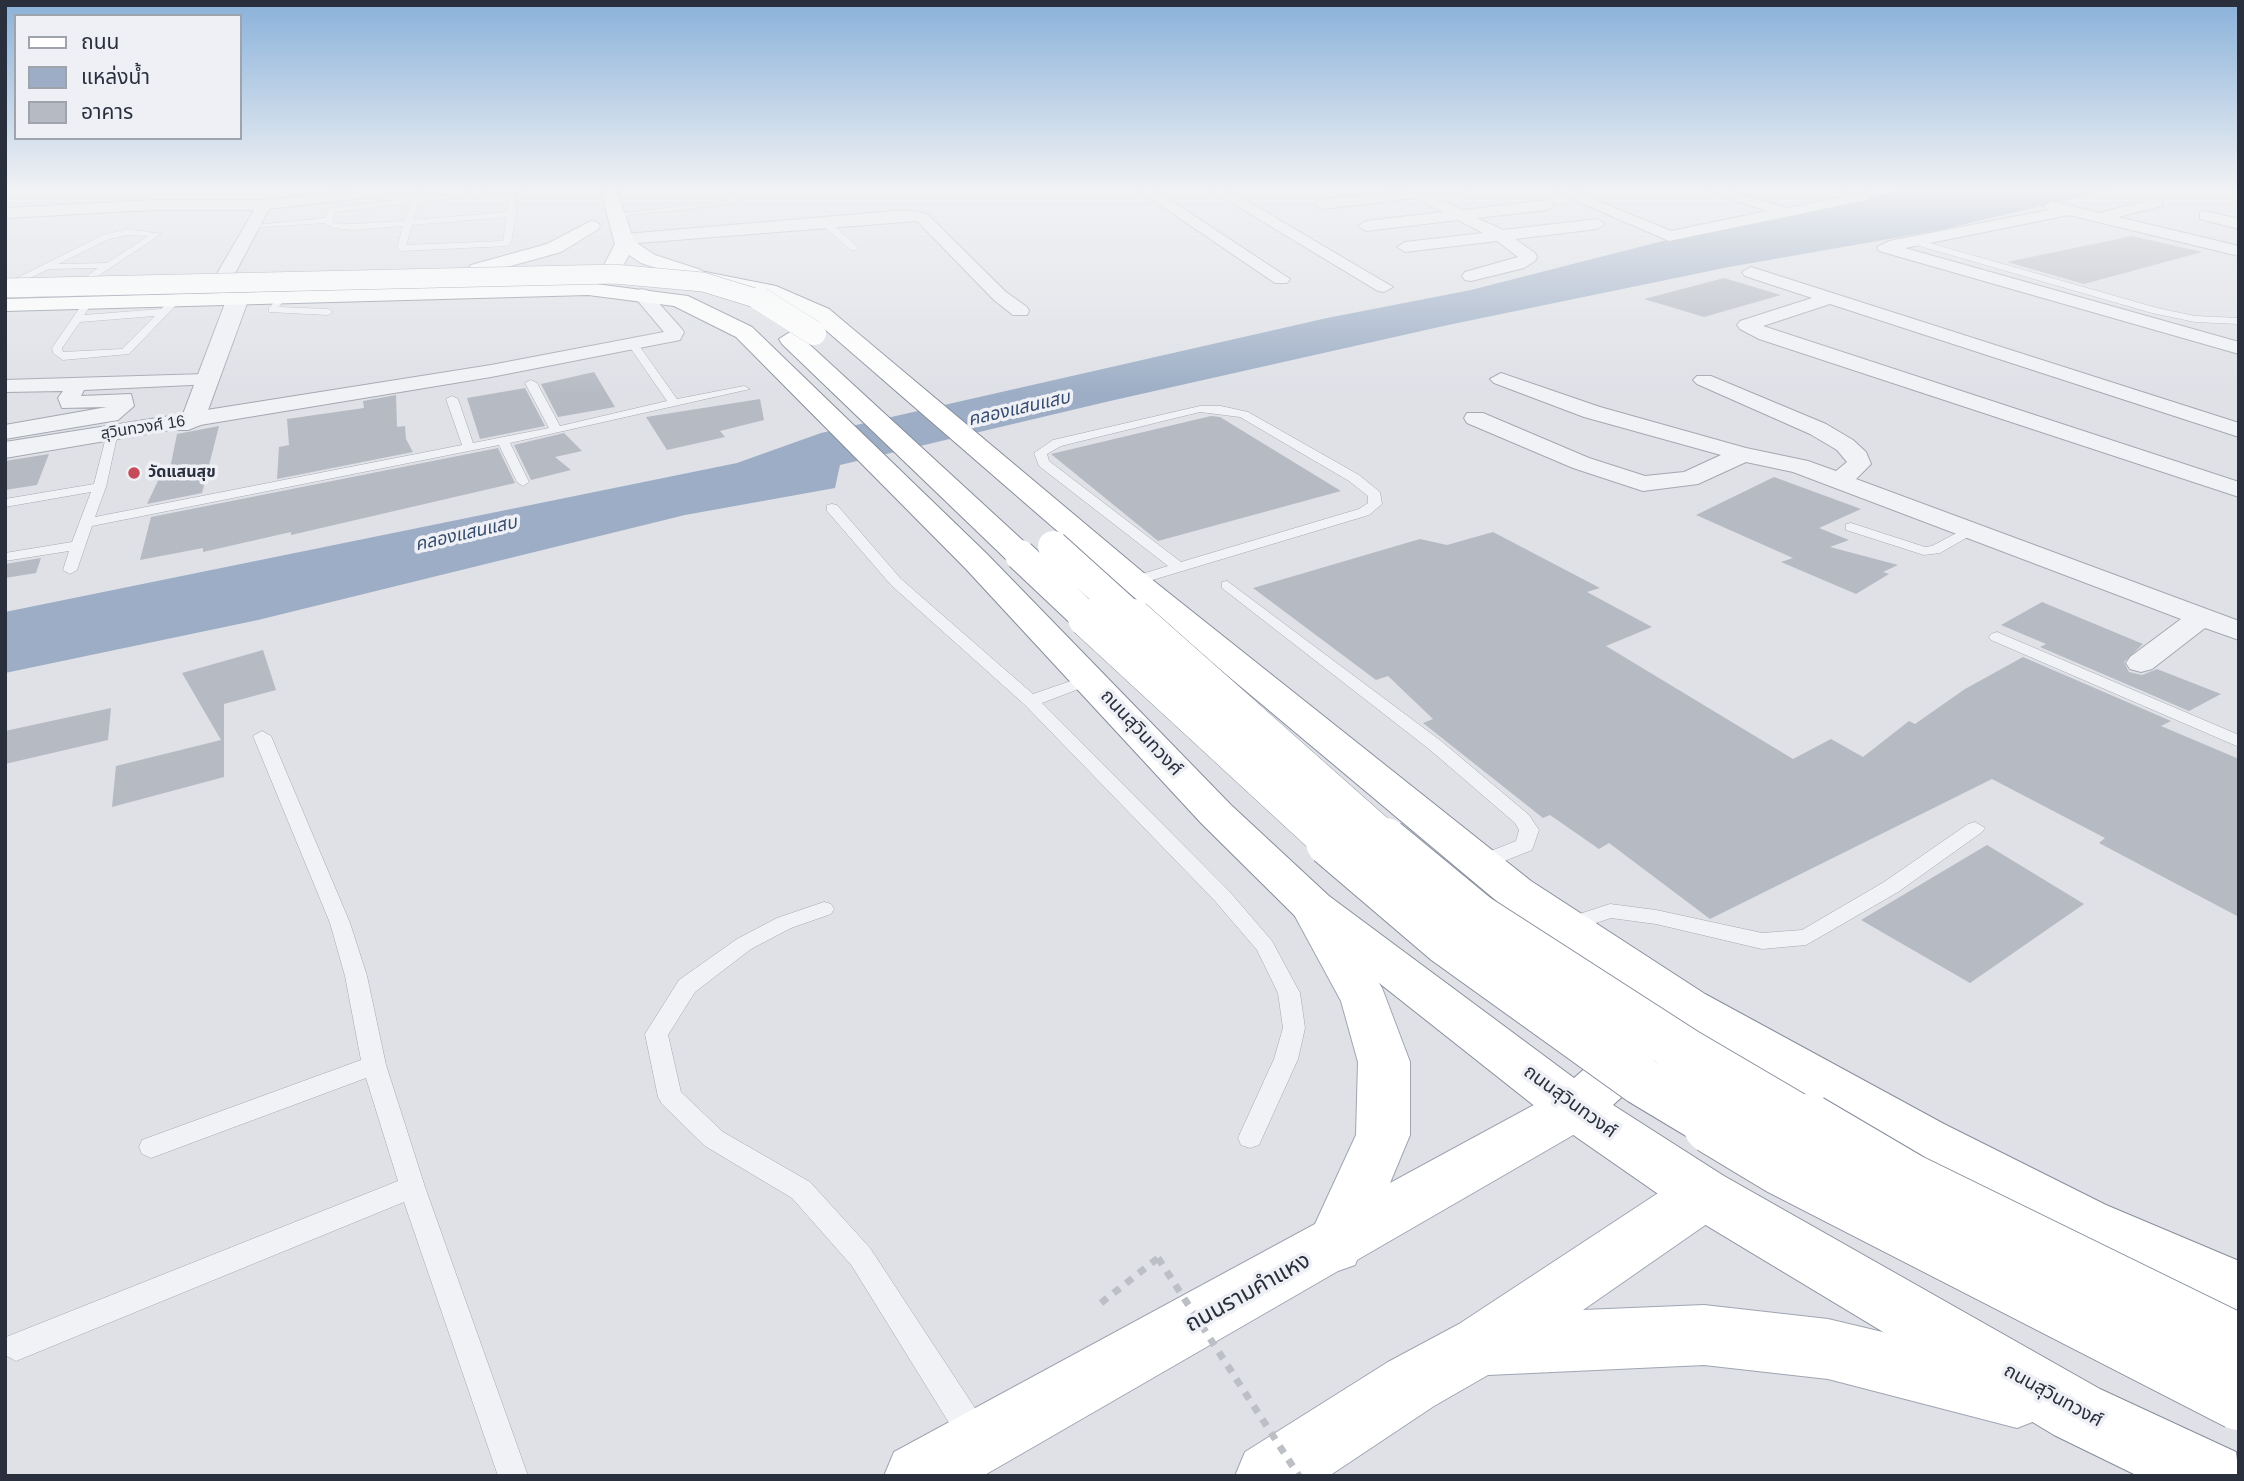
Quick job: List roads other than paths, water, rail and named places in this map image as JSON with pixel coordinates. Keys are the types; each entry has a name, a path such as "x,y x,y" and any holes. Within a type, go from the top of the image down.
{"main road":[{"path":"478,270 523,257"},
{"path":"588,289 613,267 618,257"},
{"path":"644,257 694,274"},
{"path":"560,289 591,258"},
{"name":"ถนนสุวินทวงศ์","path":"20,283 86,280 231,287 478,270 591,258 613,267 694,274 748,284 791,297 841,329 1134,581 1515,892 1564,926 1688,1007 1925,1140 2086,1223 2239,1290"},
{"path":"20,283 614,274 703,282 765,301 814,333 1324,790 1477,918 1685,1052 1910,1184 2239,1345"},
{"path":"20,283 572,281 683,291 743,307 790,339 1292,809 1446,940 1642,1081 1781,1165 2239,1400"},
{"path":"5,304 49,290 50,286 20,283"},
{"name":"ถนนสุวินทวงศ์","path":"5,304 82,311 171,306 231,287 282,296 588,289 641,294 698,308 744,332 976,561 1091,679 1216,814 1312,907 1575,1108 1704,1194 2077,1412 2212,1476"},
{"path":"1312,907 1365,1001 1384,1062 1383,1135 1334,1246"},
{"name":"ถนนรามคำแหง","path":"918,1476 1334,1246 1575,1108 1688,1007"},
{"path":"1269,1476 1411,1384 1481,1345 1704,1194 1816,1080"},
{"path":"1481,1345 1704,1335 1828,1349 2077,1412"}],"street":[{"path":"231,287 244,257"},
{"path":"962,257 1000,296 1020,311"},
{"path":"1248,257 1281,279"},
{"path":"1333,257 1384,287"},
{"path":"1471,276 1518,264 1529,257"},
{"path":"1920,257 2239,348"},
{"path":"1751,272 2239,430"},
{"name":"สุวินทวงศ์ 16","path":"5,450 194,419 231,287"},
{"path":"194,419 666,339 674,331 641,294"},
{"path":"1832,297 1748,325 1766,335 2239,490"},
{"path":"1501,379 1592,412 1743,454 1800,466 2239,631"},
{"path":"5,386 74,388 206,380"},
{"path":"1704,380 1818,429 1844,445 1858,457 1859,464 1840,480"},
{"path":"5,402 43,397 74,388"},
{"path":"15,430 110,415 121,410 125,401 70,404 74,388"},
{"path":"15,430 43,397"},
{"path":"1475,418 1581,463 1643,484 1689,479 1743,454"},
{"path":"2141,663 2202,617"}],"lane":[{"path":"20,283 68,257"},
{"path":"86,280 119,257"},
{"path":"1968,257 2155,311 2195,319 2239,321"},
{"path":"20,283 106,265"},
{"path":"282,296 273,311 328,312"},
{"path":"82,311 57,348 62,357 125,352 171,306"},
{"path":"634,346 674,403"},
{"path":"531,383 556,430"},
{"path":"86,523 469,449 744,389"},
{"path":"452,399 469,449"},
{"path":"1134,581 1179,568 1364,512 1375,505 1375,495 1354,478 1244,414 1221,409 1200,408 1168,415 1057,443 1040,453 1043,463 1179,568"},
{"path":"70,570 100,487 113,432"},
{"path":"503,442 523,482"},
{"path":"5,503 100,487"},
{"path":"832,508 896,582 1031,701 1222,897 1265,946 1289,993 1294,1028 1286,1059 1250,1138"},
{"path":"1851,527 1924,551 1935,550 1973,530"},
{"path":"5,557 78,545"},
{"path":"1227,585 1434,745 1522,819 1529,830 1525,845 1480,863"},
{"path":"1997,637 2239,742"},
{"path":"1031,701 1091,679"},
{"path":"262,736 341,923 356,976 374,1065 412,1187 513,1476"},
{"path":"1564,926 1609,911 1656,917 1762,941 1806,937 1891,887 1975,828"},
{"path":"824,909 783,922 744,944 687,986 656,1034 670,1097 714,1139 801,1190 861,1257 978,1441"},
{"path":"151,1147 374,1065"},
{"path":"16,1347 412,1187"}],"water":[{"name":"คลองแสนแสบ","path":"1600,257 1785,257 1448,325 1110,401 840,465 835,488 685,515 258,620 5,673 5,612 737,463 821,433 1327,318 1471,290"}],"place":[{"name":"วัดแสนสุข","path":"134,473"}]}
